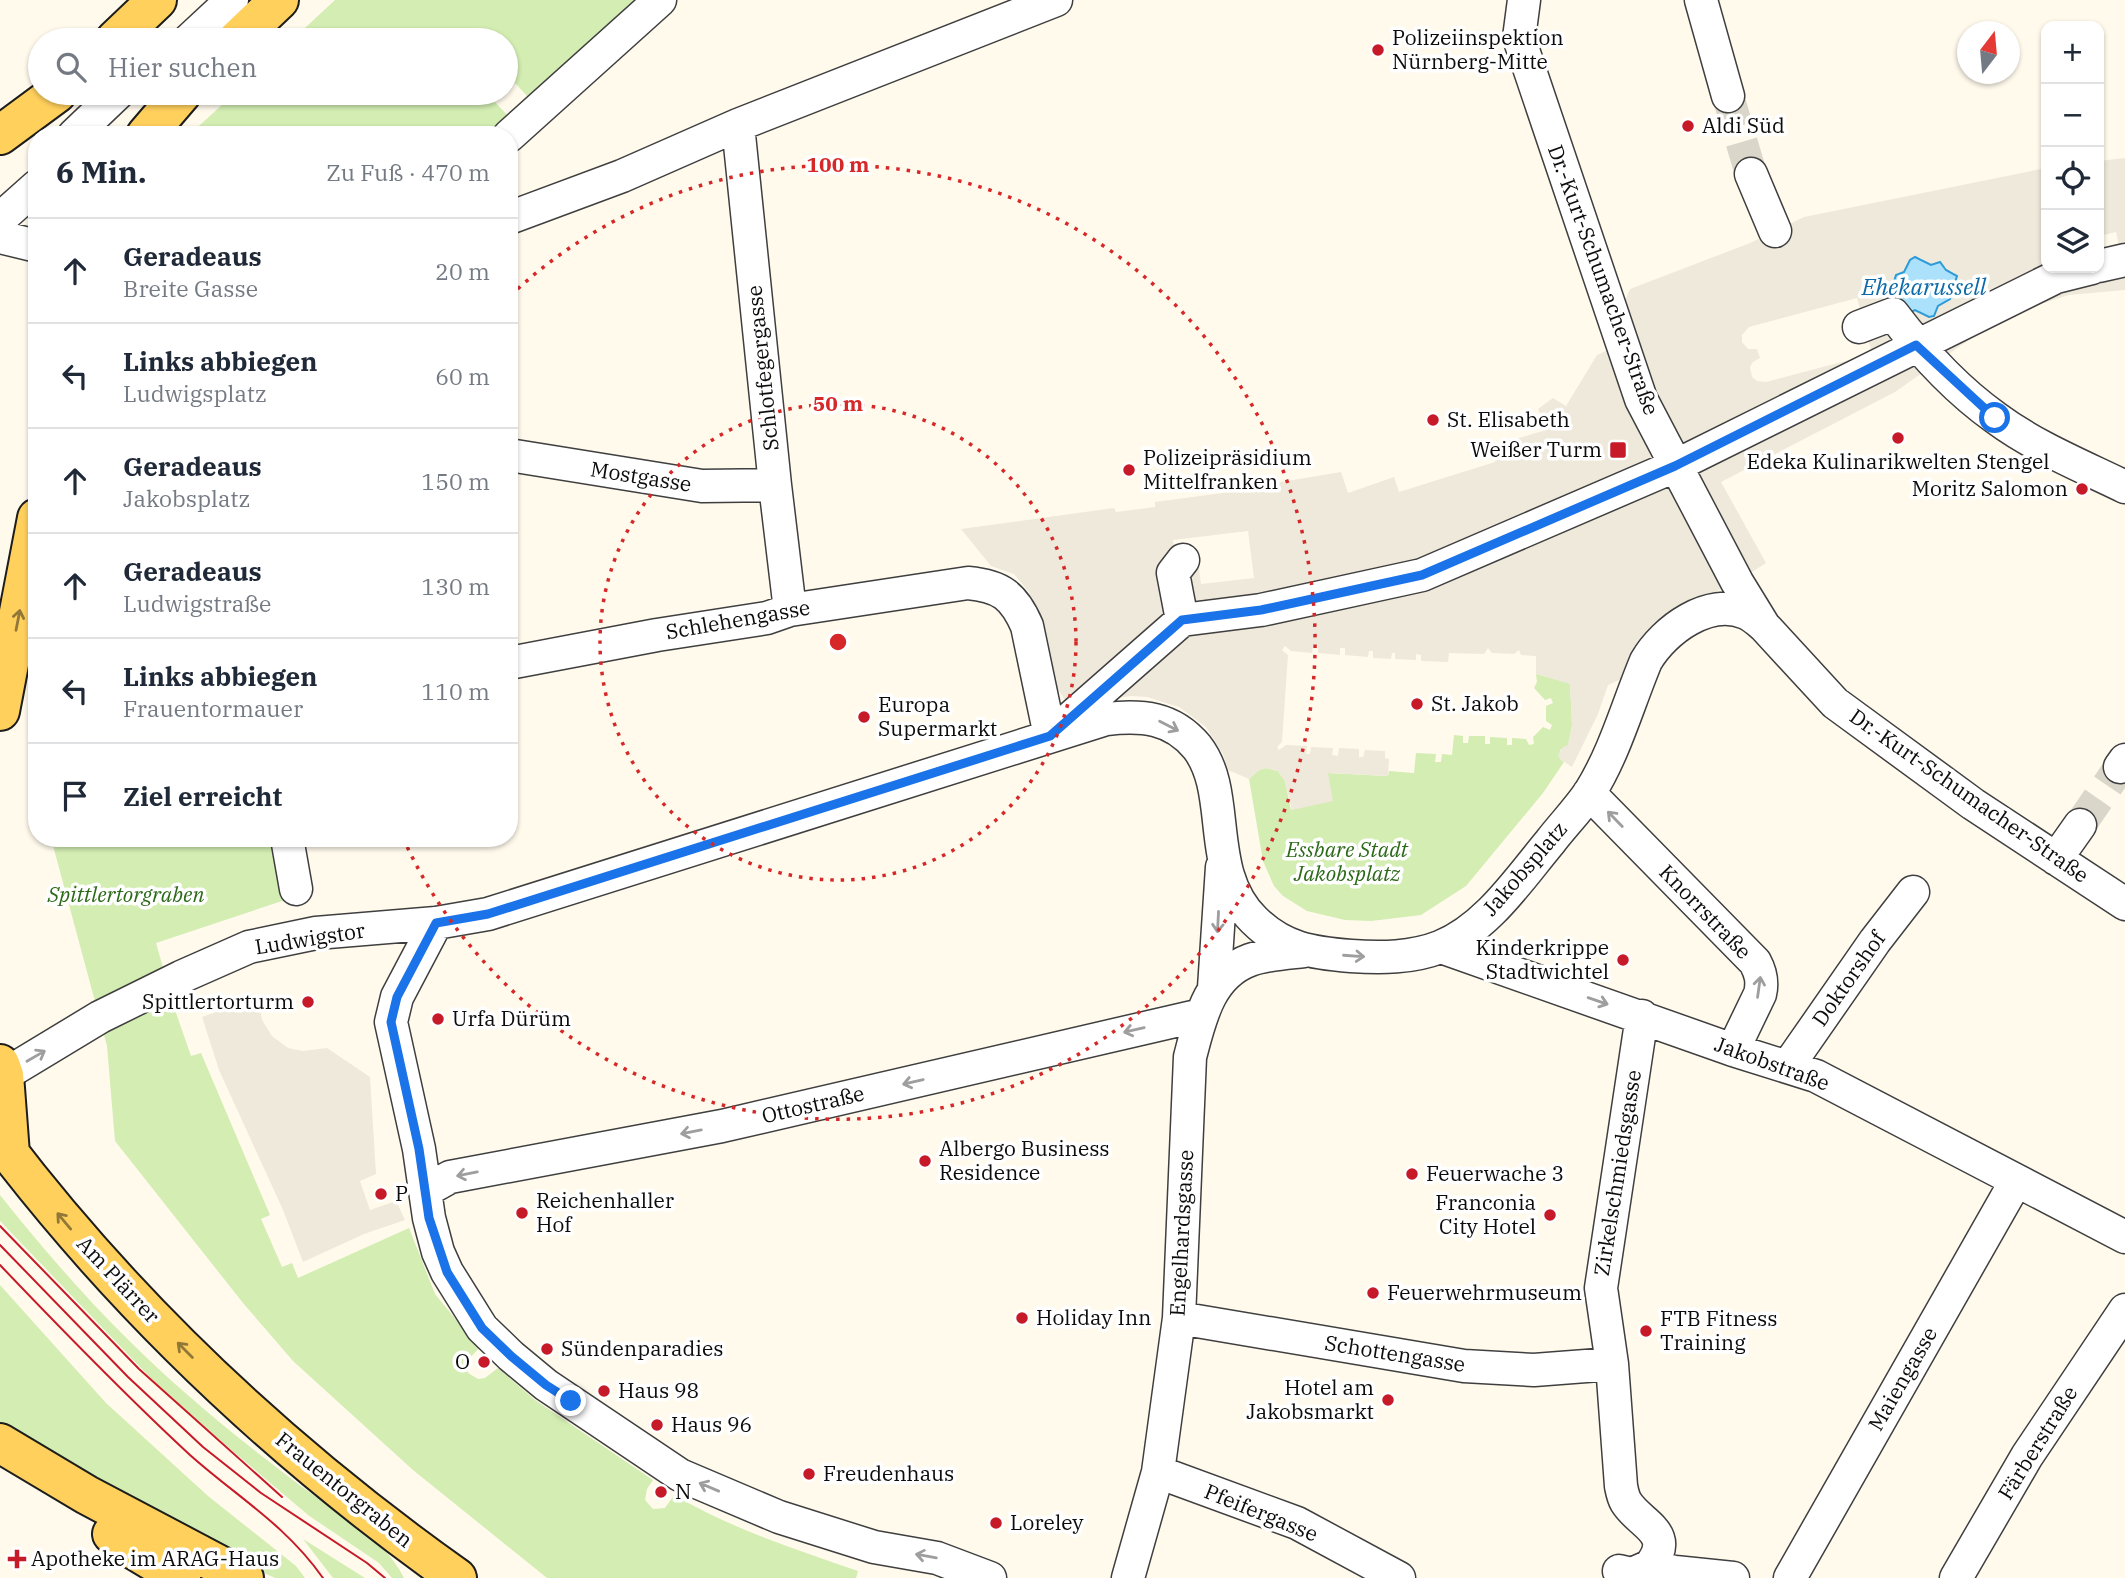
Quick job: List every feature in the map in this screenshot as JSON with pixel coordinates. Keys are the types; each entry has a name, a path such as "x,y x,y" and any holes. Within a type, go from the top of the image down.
{"main road":[{"path":"128,28 157,0"},
{"path":"250,28 279,0"},
{"path":"0,135 41,105"},
{"path":"154,126 172,105"},
{"path":"0,711 28,564"},
{"name":"Am Plärrer","path":"1,1072 3,1148 109,1273 234,1397"},
{"name":"Frauentorgraben","path":"234,1397 342,1492 446,1573"},
{"path":"8,1448 126,1545 181,1578"},
{"path":"8,1448 147,1528 244,1578"}],"street":[{"path":"186,28 216,0"},
{"path":"202,28 232,0"},
{"path":"518,128 660,0"},
{"path":"518,215 622,176 738,125 1056,0"},
{"name":"Dr.-Kurt-Schumacher-Straße","path":"1524,0 1519,38 1637,388 1675,466 1763,626 1835,703 1973,804 2125,904"},
{"path":"1701,0 1728,96"},
{"path":"83,126 105,105"},
{"path":"100,126 122,105"},
{"name":"Schlotfegergasse","path":"738,125 790,610"},
{"path":"1751,174 1775,231"},
{"path":"0,202 28,178"},
{"path":"0,219 28,194"},
{"path":"0,237 28,244"},
{"path":"2104,265 2125,260"},
{"path":"1050,736 1182,620 1261,610 1422,575 1926,354 2056,277 2072,273"},
{"path":"1859,327 1893,314 1926,354 1995,418 2051,451 2125,487"},
{"name":"Mostgasse","path":"518,456 702,486 775,485"},
{"path":"1182,620 1173,573 1183,561"},
{"name":"Schlehengasse","path":"518,661 767,618 790,610 968,583 985,585 1010,597 1027,626 1050,736"},
{"name":"Jakobsplatz","path":"1212,774 1222,855 1233,890 1253,920 1304,951 1364,957 1405,957 1441,947 1479,923 1500,903 1589,793 1609,754 1646,661 1654,647 1665,636 1692,618 1723,609 1745,612 1763,626"},
{"name":"Ludwigstor","path":"1,1072 100,1017 250,947 316,933 436,923 488,914 1106,719 1132,716 1169,724 1185,735 1198,749 1212,774"},
{"name":"Knorrstraße","path":"1589,793 1755,962 1760,971 1762,987 1734,1050"},
{"path":"2056,859 2080,825"},
{"path":"289,847 296,889"},
{"name":"Jakobsplatz","path":"1207,1001 1222,855"},
{"name":"Doktorshof","path":"1788,1066 1875,941 1913,892"},
{"path":"436,923 397,997 391,1022 419,1149 429,1218 439,1252 459,1294 482,1328 546,1385 680,1475 779,1517 874,1547 937,1558 990,1578"},
{"name":"Jakobstraße","path":"1441,947 1816,1076 2125,1237"},
{"path":"1207,1001 1237,966 1253,959 1304,951"},
{"name":"Ottostraße","path":"425,1191 450,1177 733,1123 1207,1001"},
{"name":"Engelhardsgasse","path":"1128,1578 1158,1472 1179,1318 1190,1057 1207,1001"},
{"name":"Zirkelschmiedsgasse","path":"1642,1016 1601,1288 1612,1364 1621,1486 1624,1500 1648,1522 1658,1538 1659,1550 1650,1566"},
{"name":"Maiengasse","path":"1790,1578 2016,1181"},
{"name":"Färberstraße","path":"1956,1578 2027,1457 2125,1310"},
{"name":"Schottengasse","path":"1179,1318 1464,1366 1534,1370 1612,1364"},
{"name":"Pfeifergasse","path":"1158,1472 1297,1523 1399,1578"},
{"path":"1619,1571 1632,1574 1650,1566 1675,1572 1733,1578"}],"green space":[{"path":"335,0 636,0 529,98 518,86 518,28 305,28"},
{"path":"222,105 498,105 509,117 499,126 199,126"},
{"name":"Essbare Stadt Jakobsplatz","path":"1536,674 1570,683 1572,725 1568,746 1560,750 1560,759 1564,762 1543,793 1466,886 1421,915 1371,921 1345,920 1307,911 1283,896 1274,886 1263,861 1249,779 1259,770 1266,768 1278,771 1285,781 1291,810 1327,773 1388,776 1389,771 1414,773 1416,753 1436,754 1435,762 1441,762 1442,754 1452,755 1454,735 1463,736 1463,743 1468,743 1469,736 1485,736 1485,744 1490,744 1490,737 1507,738 1507,745 1512,745 1512,738 1526,739 1529,745 1534,744 1533,737 1543,727 1550,730 1552,725 1546,721 1546,706 1553,703 1551,698 1545,700 1534,688 1537,682"},
{"name":"Spittlertorgraben","path":"53,847 274,847 288,899 156,943 191,1056 201,1053 270,1215 261,1219 282,1267 292,1263 298,1278 409,1228 435,1294 479,1348 467,1361 468,1373 478,1379 485,1378 498,1368 535,1400 653,1480 647,1489 645,1500 653,1509 665,1508 674,1495 741,1528 858,1571 856,1578 547,1578 413,1470 293,1361 243,1303 115,1141 107,1046"},
{"path":"0,1195 67,1275 114,1326 164,1374 231,1432 372,1538 395,1563 404,1578 392,1578 379,1563 308,1515 167,1395 0,1221"},
{"path":"0,1285 106,1403 208,1496 296,1566 305,1578 275,1578 219,1552 0,1426"},
{"path":"303,1539 365,1578 333,1578"}],"shaded area":[{"path":"2125,158 2125,290 2069,295 2003,316 1895,392 1721,482 1766,563 1737,582 1676,609 1660,619 1647,632 1627,662 1621,679 1608,685 1598,714 1572,767 1558,755 1563,747 1568,745 1572,725 1570,684 1536,674 1536,656 1521,655 1519,650 1514,654 1492,653 1488,648 1484,654 1449,653 1448,662 1421,661 1421,655 1416,654 1416,660 1395,659 1395,653 1392,653 1391,659 1373,658 1373,651 1369,651 1368,657 1345,655 1345,648 1340,648 1340,655 1318,653 1318,645 1313,645 1312,653 1291,651 1285,646 1282,650 1288,655 1282,742 1277,747 1279,750 1286,745 1307,746 1306,754 1310,754 1311,747 1333,748 1332,755 1338,756 1339,748 1359,749 1359,757 1363,757 1365,750 1385,751 1385,758 1389,759 1388,776 1328,773 1333,801 1292,810 1285,781 1278,771 1266,768 1259,770 1249,779 1228,770 1223,754 1206,727 1179,707 1147,697 1131,696 1074,705 1066,701 1056,687 1029,592 1014,574 991,566 961,529 1114,508 1116,512 1155,507 1155,502 1275,486 1275,483 1341,472 1348,493 1394,477 1399,492 1495,462 1492,453 1501,450 1499,444 1546,430 1538,409 1553,398 1566,406 1597,355 1621,344 1615,325 1630,289 1750,243 1804,217 2041,169 2041,273 2104,273 2104,258 2121,255 2116,232 2104,235 2104,160","holes":["1921,258 1926,263 1946,267 1954,272 1952,295 1938,305 1937,311 1923,315 1902,297 1893,285 1908,268 1910,260","1857,298 1872,354 1766,382 1752,377 1750,367 1760,358 1757,349 1748,349 1742,342 1742,335 1749,327","1248,531 1254,578 1201,584 1196,548 1174,550 1173,540"]},
{"path":"261,996 259,1002 262,1020 272,1036 288,1048 303,1051 327,1048 370,1077 376,1174 360,1181 370,1210 396,1201 405,1220 364,1234 303,1262 283,1210 219,1070 202,1017"}],"water":[{"name":"Ehekarussell","path":"1915,257 1931,265 1940,262 1946,270 1957,276 1950,299 1938,306 1934,316 1929,317 1915,310 1911,312 1899,303 1899,294 1893,285 1896,275 1904,272 1910,260"}],"tunnel":[{"path":"1728,96 1751,174"},
{"path":"2080,825 2120,767"}],"tram line":[{"path":"0,1226 139,1369 282,1497"},
{"path":"0,1245 128,1377 203,1447 261,1493 367,1563 385,1578"},
{"path":"0,1265 141,1409 190,1455 277,1526 323,1578"}],"place":[{"name":"Polizeiinspektion Nürnberg-Mitte","path":"1378,50"},
{"name":"Aldi Süd","path":"1688,126"},
{"name":"St. Elisabeth","path":"1433,420"},
{"name":"Edeka Kulinarikwelten Stengel","path":"1898,438"},
{"name":"Weißer Turm","path":"1618,450"},
{"name":"Polizeipräsidium Mittelfranken","path":"1129,470"},
{"name":"Moritz Salomon","path":"2082,489"},
{"name":"St. Jakob","path":"1417,704"},
{"name":"Europa Supermarkt","path":"864,717"},
{"name":"Kinderkrippe Stadtwichtel","path":"1623,960"},
{"name":"Spittlertorturm","path":"308,1002"},
{"name":"Urfa Dürüm","path":"438,1019"},
{"name":"Albergo Business Residence","path":"925,1161"},
{"name":"Feuerwache 3","path":"1412,1174"},
{"name":"P","path":"381,1194"},
{"name":"Reichenhaller Hof","path":"522,1213"},
{"name":"Franconia City Hotel","path":"1550,1215"},
{"name":"Feuerwehrmuseum","path":"1373,1293"},
{"name":"Holiday Inn","path":"1022,1318"},
{"name":"FTB Fitness Training","path":"1646,1331"},
{"name":"Sündenparadies","path":"547,1349"},
{"name":"O","path":"484,1362"},
{"name":"Haus 98","path":"604,1391"},
{"name":"Hotel am Jakobsmarkt","path":"1388,1400"},
{"name":"Haus 96","path":"657,1425"},
{"name":"Freudenhaus","path":"809,1474"},
{"name":"N","path":"661,1492"},
{"name":"Loreley","path":"996,1523"},
{"name":"Apotheke im ARAG-Haus","path":"17,1559"}],"route":[{"path":"571,1401 546,1385 482,1328 447,1272 429,1218 419,1149 391,1022 397,997 436,923 488,914 1050,736 1182,620 1261,610 1422,575 1675,466 1916,345 1995,418"}]}
